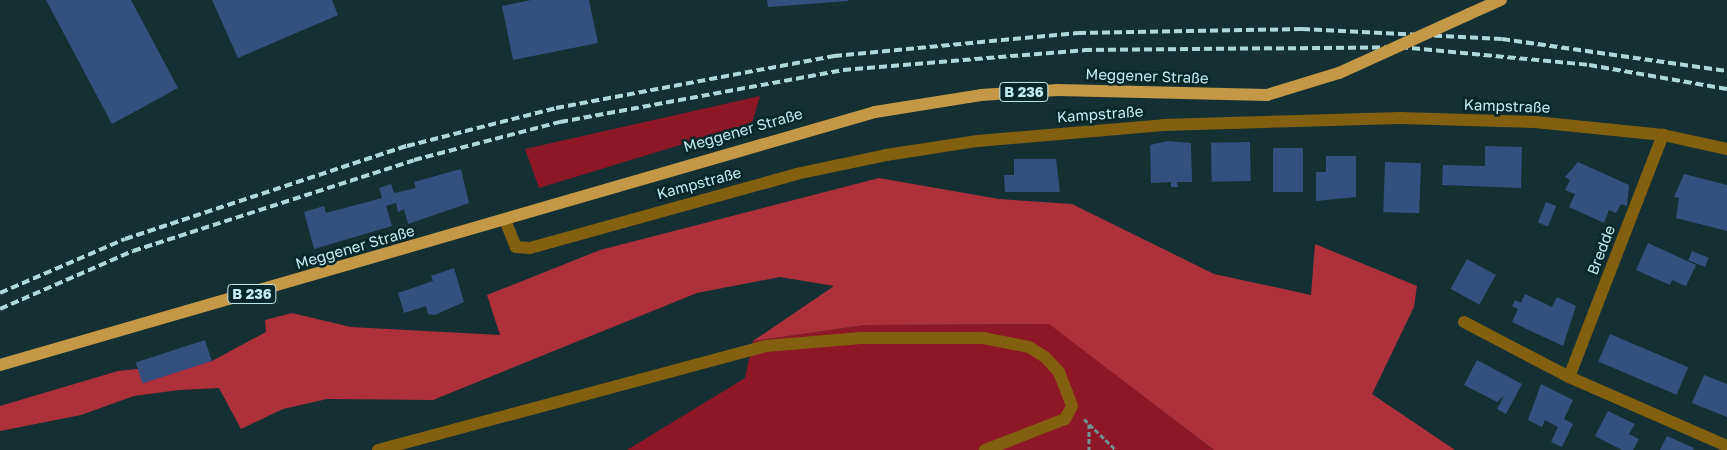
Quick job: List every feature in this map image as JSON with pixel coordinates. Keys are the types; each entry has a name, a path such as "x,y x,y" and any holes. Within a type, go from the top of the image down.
{"main road":[{"name":"Meggener Straße","path":"0,366 504,220 712,155 875,112 981,95 1058,90 1267,95 1339,73 1501,0"}],"street":[{"name":"Kampstraße","path":"504,220 516,247 530,248 796,174 960,144 1076,131 1400,118 1590,126 1663,134 1727,149"},
{"name":"Bredde","path":"1569,377 1663,134"},
{"path":"1464,322 1569,377 1727,446"},
{"path":"378,450 766,346 860,338 983,338 1028,347 1059,372 1072,406 1065,419 985,450"}],"path":[{"path":"1072,406 1116,450"},
{"path":"1088,423 1089,450"}],"shaded area":[{"path":"760,96 752,123 539,188 525,149"},
{"path":"879,178 999,199 1072,204 1214,274 1311,295 1315,244 1417,286 1414,307 1372,394 1455,450 1214,450 1049,324 865,325 753,341 834,286 780,277 697,293 433,400 327,399 283,409 241,429 219,388 179,390 134,396 81,415 0,431 0,406 118,371 212,361 266,332 265,320 292,313 351,327 500,335 487,295 600,250"},
{"path":"1050,324 1214,450 627,450 745,378 753,341 865,325"}],"building":[{"path":"46,0 131,0 178,88 112,124"},
{"path":"212,0 332,0 338,15 238,58"},
{"path":"531,0 589,0 598,43 513,60 502,6"},
{"path":"767,0 848,0 848,1 768,7"},
{"path":"1168,141 1191,143 1192,182 1177,182 1178,187 1171,187 1171,182 1151,183 1150,145"},
{"path":"1250,142 1251,181 1212,182 1211,143"},
{"path":"1485,146 1522,147 1521,188 1442,185 1443,165 1485,166"},
{"path":"1273,148 1303,148 1303,192 1273,192"},
{"path":"1326,156 1356,156 1356,197 1316,201 1316,172 1326,172"},
{"path":"1014,159 1056,159 1060,192 1005,192 1004,175 1014,175"},
{"path":"1385,162 1421,163 1419,213 1383,212"},
{"path":"1578,162 1629,185 1627,206 1621,204 1616,213 1609,210 1604,223 1569,207 1575,194 1565,190 1570,180 1565,177"},
{"path":"461,169 469,203 408,224 404,209 398,212 396,203 386,206 392,226 314,249 304,212 324,206 326,213 382,198 379,188 391,184 394,193 399,192 416,188 414,182"},
{"path":"1684,174 1727,185 1727,231 1676,218 1679,198 1674,197"},
{"path":"1546,202 1556,206 1548,227 1538,222"},
{"path":"1648,243 1696,265 1686,286 1672,280 1670,285 1636,270"},
{"path":"1692,251 1709,258 1705,267 1688,260"},
{"path":"1467,259 1496,275 1479,305 1451,289"},
{"path":"454,268 464,302 435,315 428,314 426,306 404,313 398,293 433,281 431,276"},
{"path":"1525,294 1552,307 1557,297 1576,306 1563,346 1512,322 1518,309 1512,306 1515,300 1521,303"},
{"path":"1610,334 1688,367 1677,395 1598,362"},
{"path":"205,340 212,361 142,383 136,363"},
{"path":"1477,360 1522,384 1506,414 1497,409 1504,396 1497,402 1464,385"},
{"path":"1704,375 1727,384 1727,417 1692,403"},
{"path":"1541,384 1573,400 1564,419 1573,424 1562,447 1551,442 1558,427 1545,420 1542,427 1528,420"},
{"path":"1608,411 1635,424 1629,434 1639,439 1633,450 1622,450 1595,436"},
{"path":"1667,436 1694,448 1693,450 1660,450"}],"railway":[{"path":"0,293 125,239 407,146 556,108 834,56 1078,33 1302,29 1502,39 1727,71"},
{"path":"0,309 133,251 414,160 560,122 843,70 1084,50 1400,47 1589,65 1727,89"}]}
